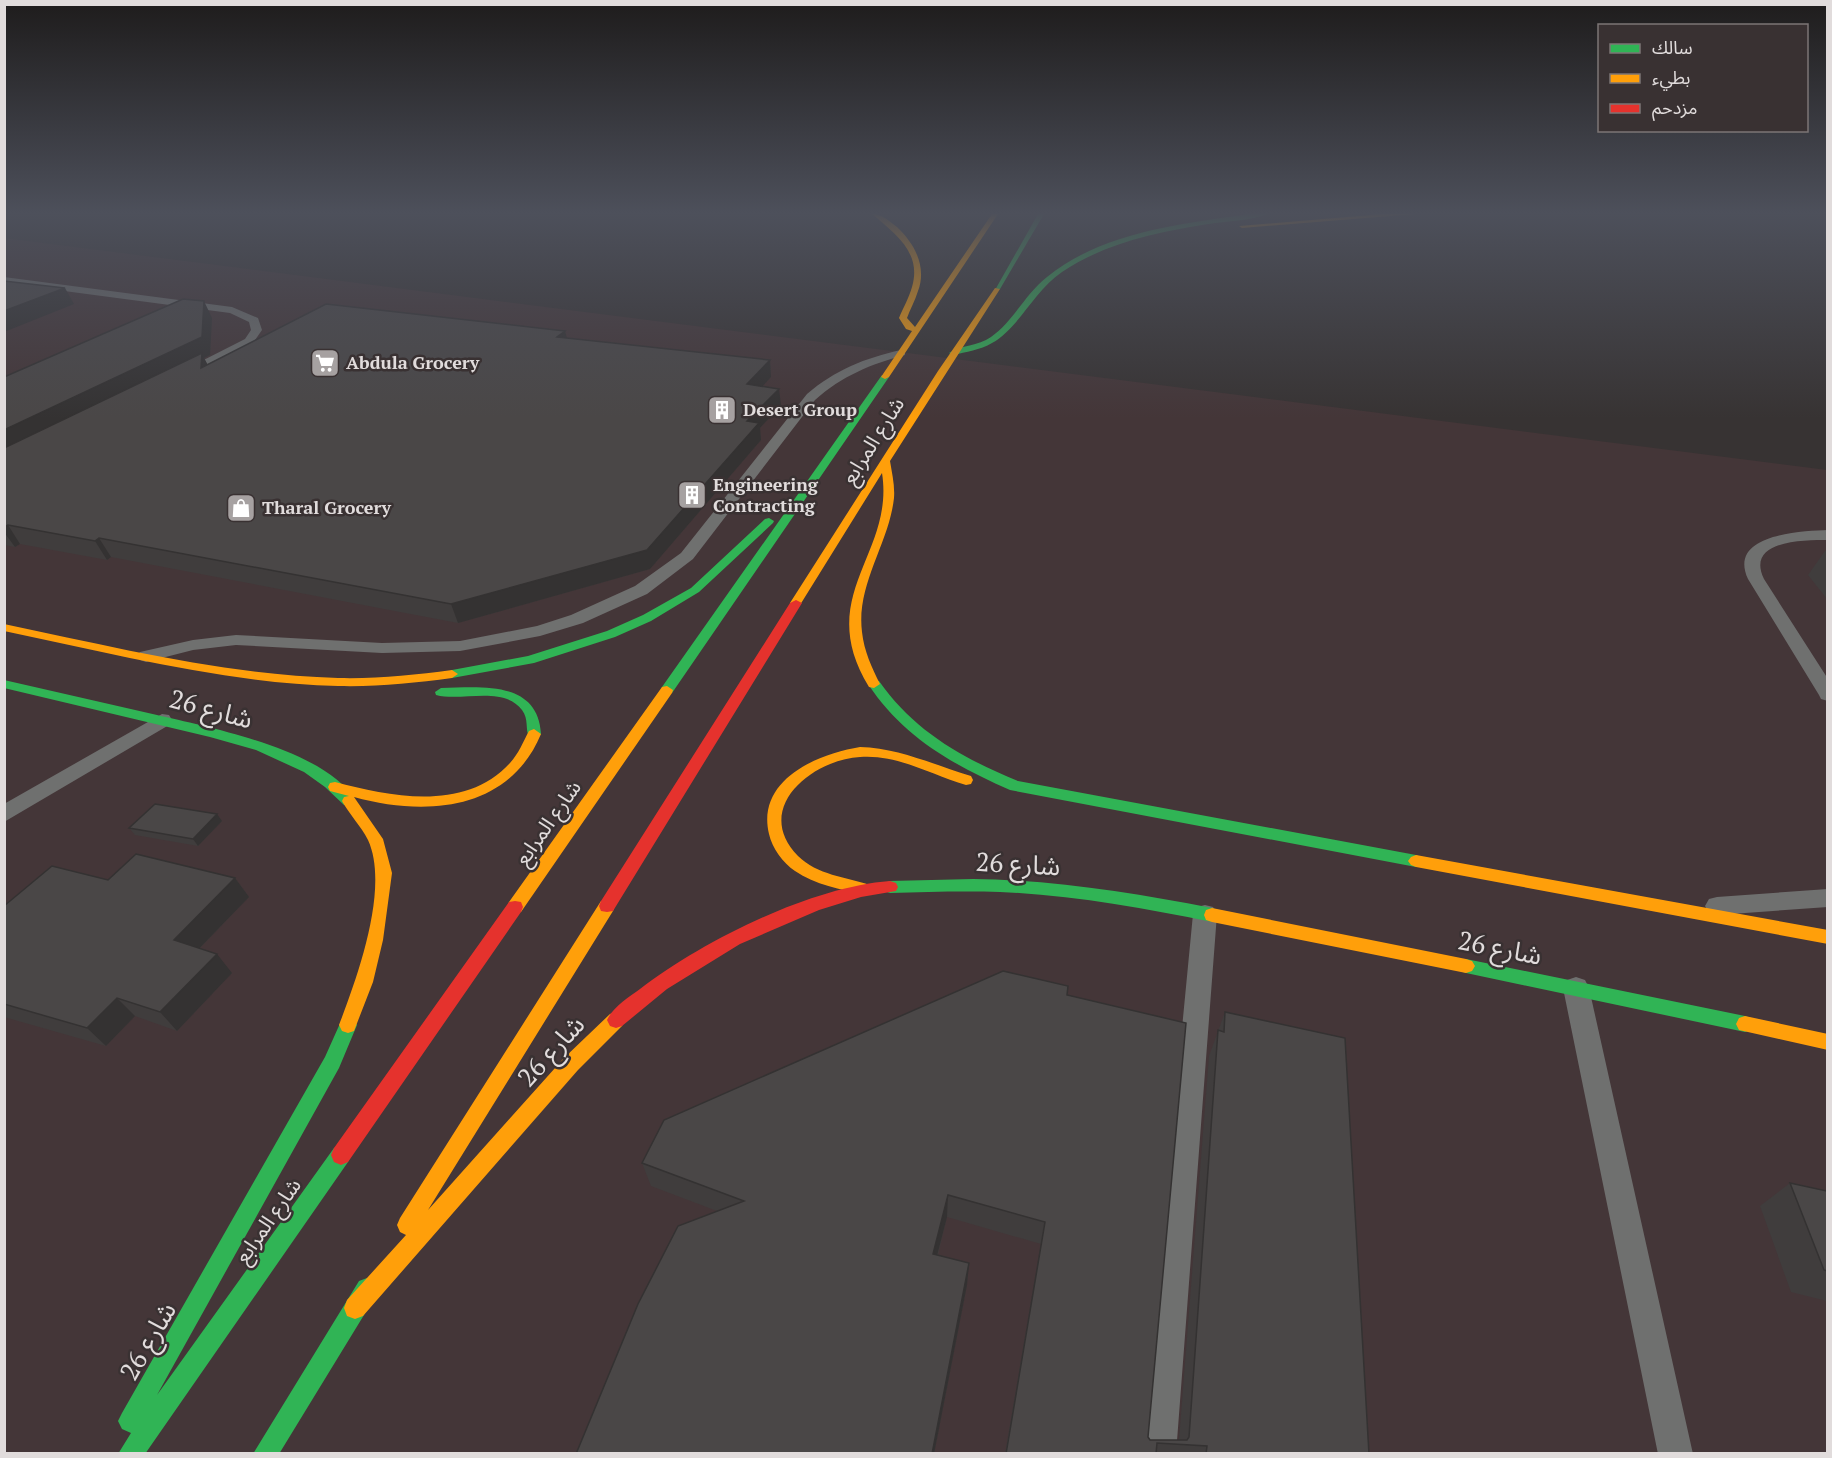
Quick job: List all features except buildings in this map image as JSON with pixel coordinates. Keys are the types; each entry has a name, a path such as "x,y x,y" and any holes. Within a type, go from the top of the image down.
{"main road":[{"path":"916,282 903,318 909,327 916,330"},
{"name":"شارع المرابع","path":"130,1454 819,475 949,282"},
{"name":"شارع المرابع","path":"265,1454 885,461 953,353 1002,282"},
{"path":"953,353 992,340 1000,334 1030,296 1047,282"},
{"path":"885,461 889,495 885,520 857,598 855,625 859,653 872,682 892,711 910,728 957,760 1015,786"},
{"name":"شارع 26","path":"4,627 244,676 324,681 397,680 486,669 572,648 647,618 687,596 819,475"},
{"path":"244,676 295,690 361,696"},
{"name":"شارع 26","path":"4,684 162,720 277,753 308,768 335,787 349,801 370,832 384,871 372,956 356,1007 332,1062 123,1433"},
{"path":"335,787 400,803 461,796 490,785 508,773 530,747 535,734 535,722 530,711 522,702 510,696 486,692 427,693"},
{"path":"864,889 815,873 794,861 780,845 773,826 774,807 782,790 796,775 815,763 837,755 861,752 900,758 967,780 1015,786 1827,937"},
{"name":"شارع 26","path":"355,1308 571,1064 608,1025 648,991 688,962 730,938 772,920 864,889 933,885 1036,888 1128,899 1576,988 1827,1042"}],"lane":[{"path":"20,282 232,310 254,320 257,330 249,341 176,379"},
{"path":"146,656 193,645 236,640 382,648 460,646 530,633 577,620 641,590 687,556 811,397 823,385 857,366 901,353"},
{"path":"1827,536 1783,538 1766,544 1755,553 1752,565 1756,579 1827,695"},
{"path":"4,814 162,720"},
{"path":"1679,908 1827,898"},
{"path":"1158,1454 1205,914"},
{"path":"1576,988 1676,1454"}],"shaded area":[{"path":"4,282 350,282 1827,470 1827,1453 5,1453"}],"traffic: fast":[{"path":"997,289 1001,282"},
{"path":"953,353 978,347 997,336 1044,282"},
{"path":"667,690 885,377"},
{"path":"452,674 530,660 611,634 647,618 695,590 769,521"},
{"path":"4,684 210,732 261,747 309,769 330,783 349,801"},
{"path":"874,684 902,719 918,733 955,758 1015,786 1416,861"},
{"path":"441,692 486,692 516,699 527,706 533,718 534,734"},
{"path":"890,887 1001,886 1054,890 1212,915"},
{"path":"1466,966 1745,1024"},
{"path":"130,1421 332,1062 348,1025"},
{"path":"130,1454 341,1155"},
{"path":"265,1454 367,1289"}],"traffic: slow":[{"path":"916,330 909,327 903,318 917,282"},
{"path":"885,377 949,282"},
{"path":"796,603 942,371 997,289"},
{"path":"874,684 858,647 855,623 859,591 882,529 889,498 885,461"},
{"path":"4,627 170,662 283,679 340,682 396,681 452,674"},
{"path":"515,907 667,690"},
{"path":"335,787 403,802 442,801 462,796 499,780 515,767 526,752 534,734"},
{"path":"864,889 817,876 792,860 778,841 773,822 776,804 786,788 801,774 819,763 839,755 860,752 900,757 966,780"},
{"path":"348,1025 364,982 375,940 384,873 375,839 349,801"},
{"path":"1416,861 1828,937"},
{"path":"407,1225 607,906"},
{"path":"1212,915 1466,966"},
{"path":"355,1308 571,1064 616,1020"},
{"path":"1745,1024 1828,1042"}],"traffic: jam":[{"path":"607,906 796,603"},
{"path":"616,1020 684,967 760,926 842,896 890,887"},
{"path":"341,1155 515,907"}],"place":[{"name":"Abdula Grocery","path":"325,363"},
{"name":"Desert Group","path":"722,410"},
{"name":"Engineering Contracting","path":"692,495"},
{"name":"Tharal Grocery","path":"241,508"}]}
